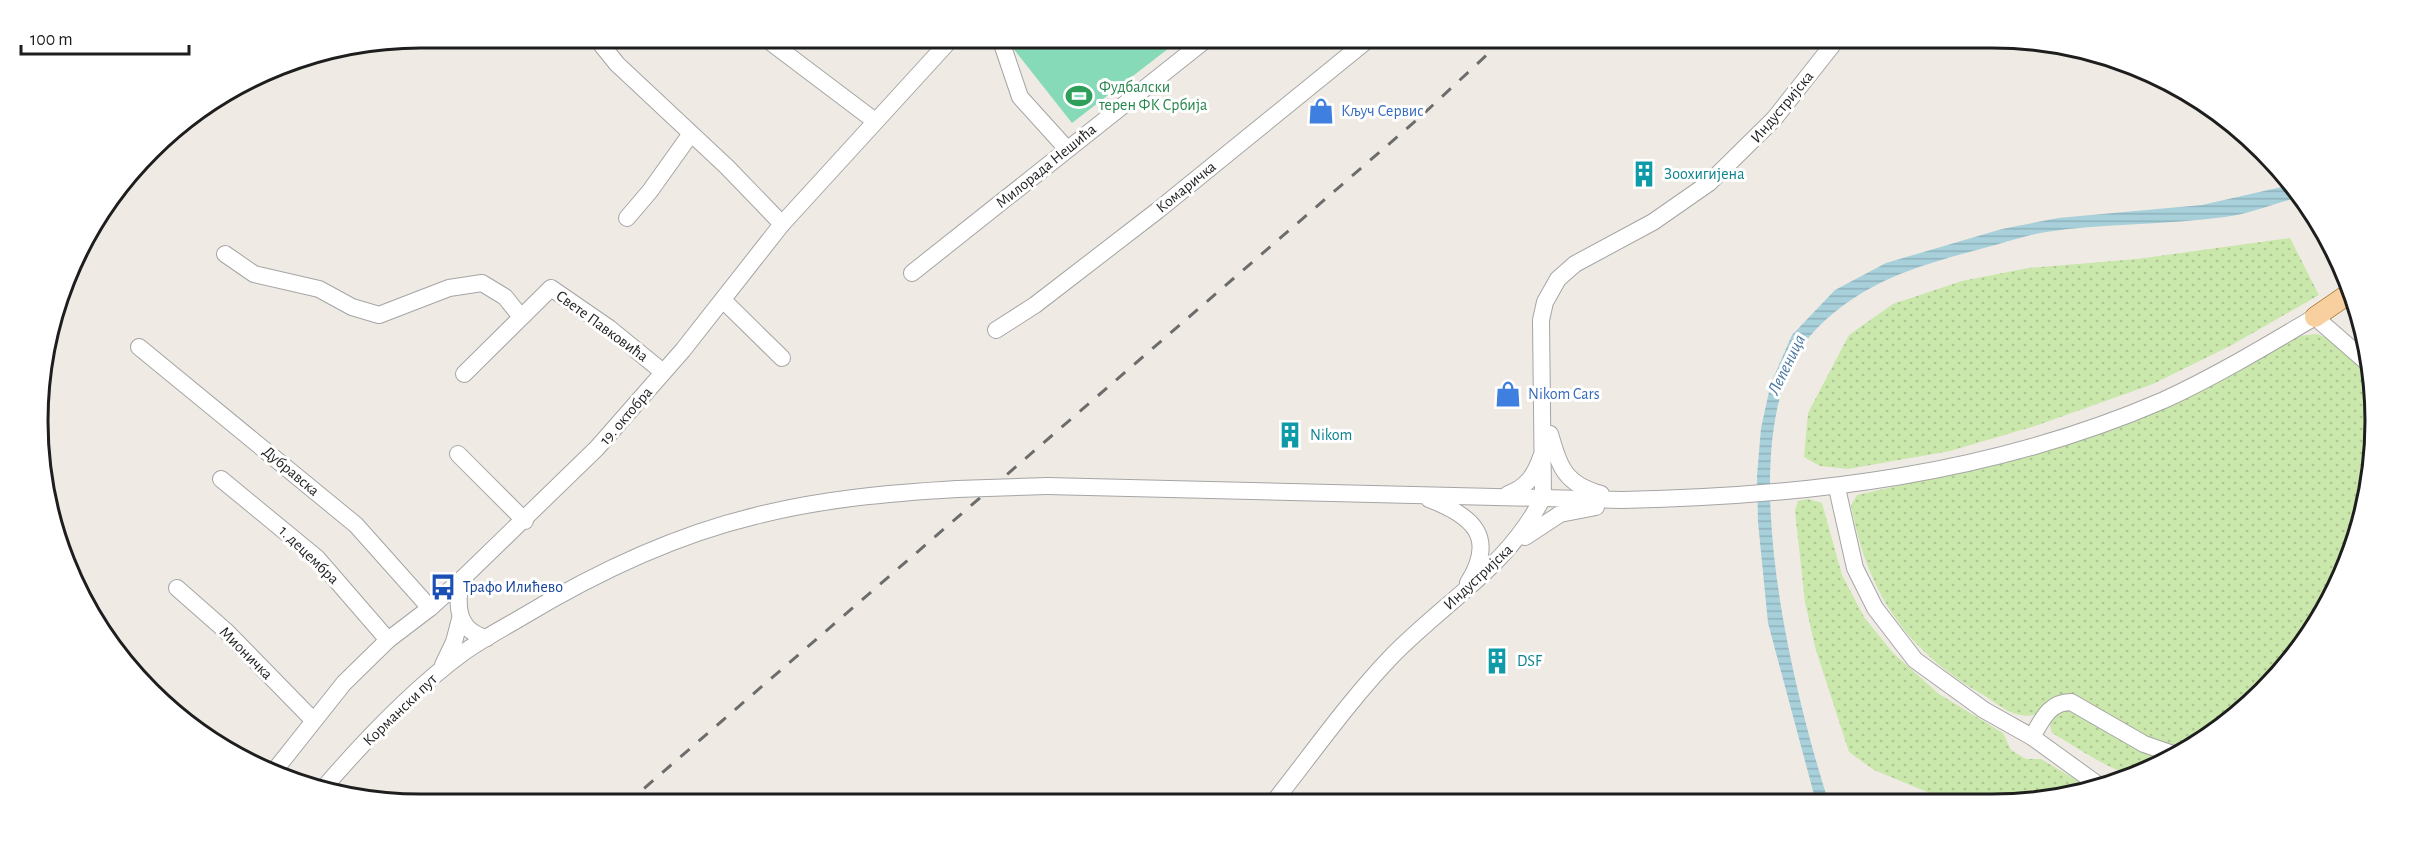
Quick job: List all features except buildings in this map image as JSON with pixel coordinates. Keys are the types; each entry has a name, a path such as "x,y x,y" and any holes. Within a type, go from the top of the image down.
{"main road":[{"path":"2315,317 2344,297"}],"street":[{"path":"604,48 617,64 690,135 727,167 782,224"},
{"path":"778,48 875,121"},
{"name":"19. октобра","path":"278,766 344,683 388,640 434,605 525,521 597,448 724,301 782,224 943,48"},
{"path":"1003,48 1020,97 1067,149"},
{"name":"Милорада Нешића","path":"912,273 1195,48"},
{"name":"Комаричка","path":"996,330 1035,305 1157,211 1358,48"},
{"name":"Индустријска","path":"1280,794 1388,660 1510,549 1526,529 1543,497 1544,416 1541,320 1545,302 1558,279 1575,264 1653,222 1709,183 1774,119 1830,48"},
{"path":"627,218 650,191 690,135"},
{"path":"225,254 254,274 319,289 352,307 379,315 449,288 482,283 505,297 521,317"},
{"name":"Свете Павковића","path":"465,374 551,288 609,328 663,372"},
{"path":"724,301 782,358"},
{"path":"1544,416 1559,465 1566,475 1589,491 1622,500 1716,497 1837,488 1950,468 2016,451 2104,423 2165,399 2252,355 2315,317 2359,356"},
{"name":"Дубравска","path":"139,346 356,525 434,605"},
{"path":"1502,496 1523,488 1537,470 1544,448"},
{"path":"458,454 525,521"},
{"name":"1. децембра","path":"221,479 317,558 388,640"},
{"name":"Кормански пут","path":"329,782 380,728 439,672 487,638 606,571 693,534 754,516 820,502 887,493 1047,486 1622,500"},
{"path":"1837,488 1855,568 1875,608 1915,660 1984,710 2032,737 2092,780"},
{"path":"1423,496 1462,513 1478,535 1481,544 1477,568 1460,596"},
{"path":"1510,549 1560,514 1605,506 1645,507 1669,499"},
{"path":"439,672 454,642 462,579"},
{"name":"Мионичка","path":"177,588 227,632 313,720"},
{"path":"434,605 450,601 476,635 487,638"},
{"path":"2032,737 2050,708 2060,703 2071,702 2144,744 2165,751"}],"green space":[{"name":"Фудбалски терен ФК Србија","path":"1013,48 1169,48 1072,123"},
{"path":"2290,238 2319,295 2230,346 2153,384 2038,425 1950,451 1848,469 1820,466 1804,457 1808,413 1849,335 1893,304 1962,281 2028,268 2137,259"},
{"path":"2317,334 2336,341 2361,364 2364,397 2364,445 2362,470 2352,518 2327,586 2288,648 2256,685 2199,731 2171,748 2077,699 2034,715 2027,716 2010,712 1953,676 1930,657 1893,614 1867,564 1858,536 1851,505 1857,495 2012,460 2072,441 2298,336"},
{"path":"1808,499 1822,503 1842,575 1864,617 1893,653 1939,694 2003,733 2011,750 2026,759 2041,759 2081,783 2041,791 2016,793 1932,794 1874,770 1849,752 1815,647 1805,602 1795,511 1798,501"},
{"path":"2067,708 2160,754 2120,771 2052,733 2049,722 2052,715"}],"water":[{"name":"Лепеница","path":"2282,187 2292,199 2234,216 2091,227 2023,237 1935,262 1890,278 1848,302 1810,336 1786,379 1773,433 1770,494 1775,560 1784,626 1812,747 1826,794 1814,794 1768,623 1758,522 1757,476 1761,428 1771,383 1792,335 1835,290 1886,263 2002,229 2058,218 2202,205"}],"railway":[{"path":"638,794 1419,118 1494,48"}],"place":[{"name":"Фудбалски терен ФК Србија","path":"1079,96"},
{"name":"Кључ Сервис","path":"1321,111"},
{"name":"Зоохигијена","path":"1644,174"},
{"name":"Nikom Cars","path":"1508,394"},
{"name":"Nikom","path":"1290,435"},
{"name":"Трафо Илићево","path":"443,587"},
{"name":"DSF","path":"1497,661"}]}
